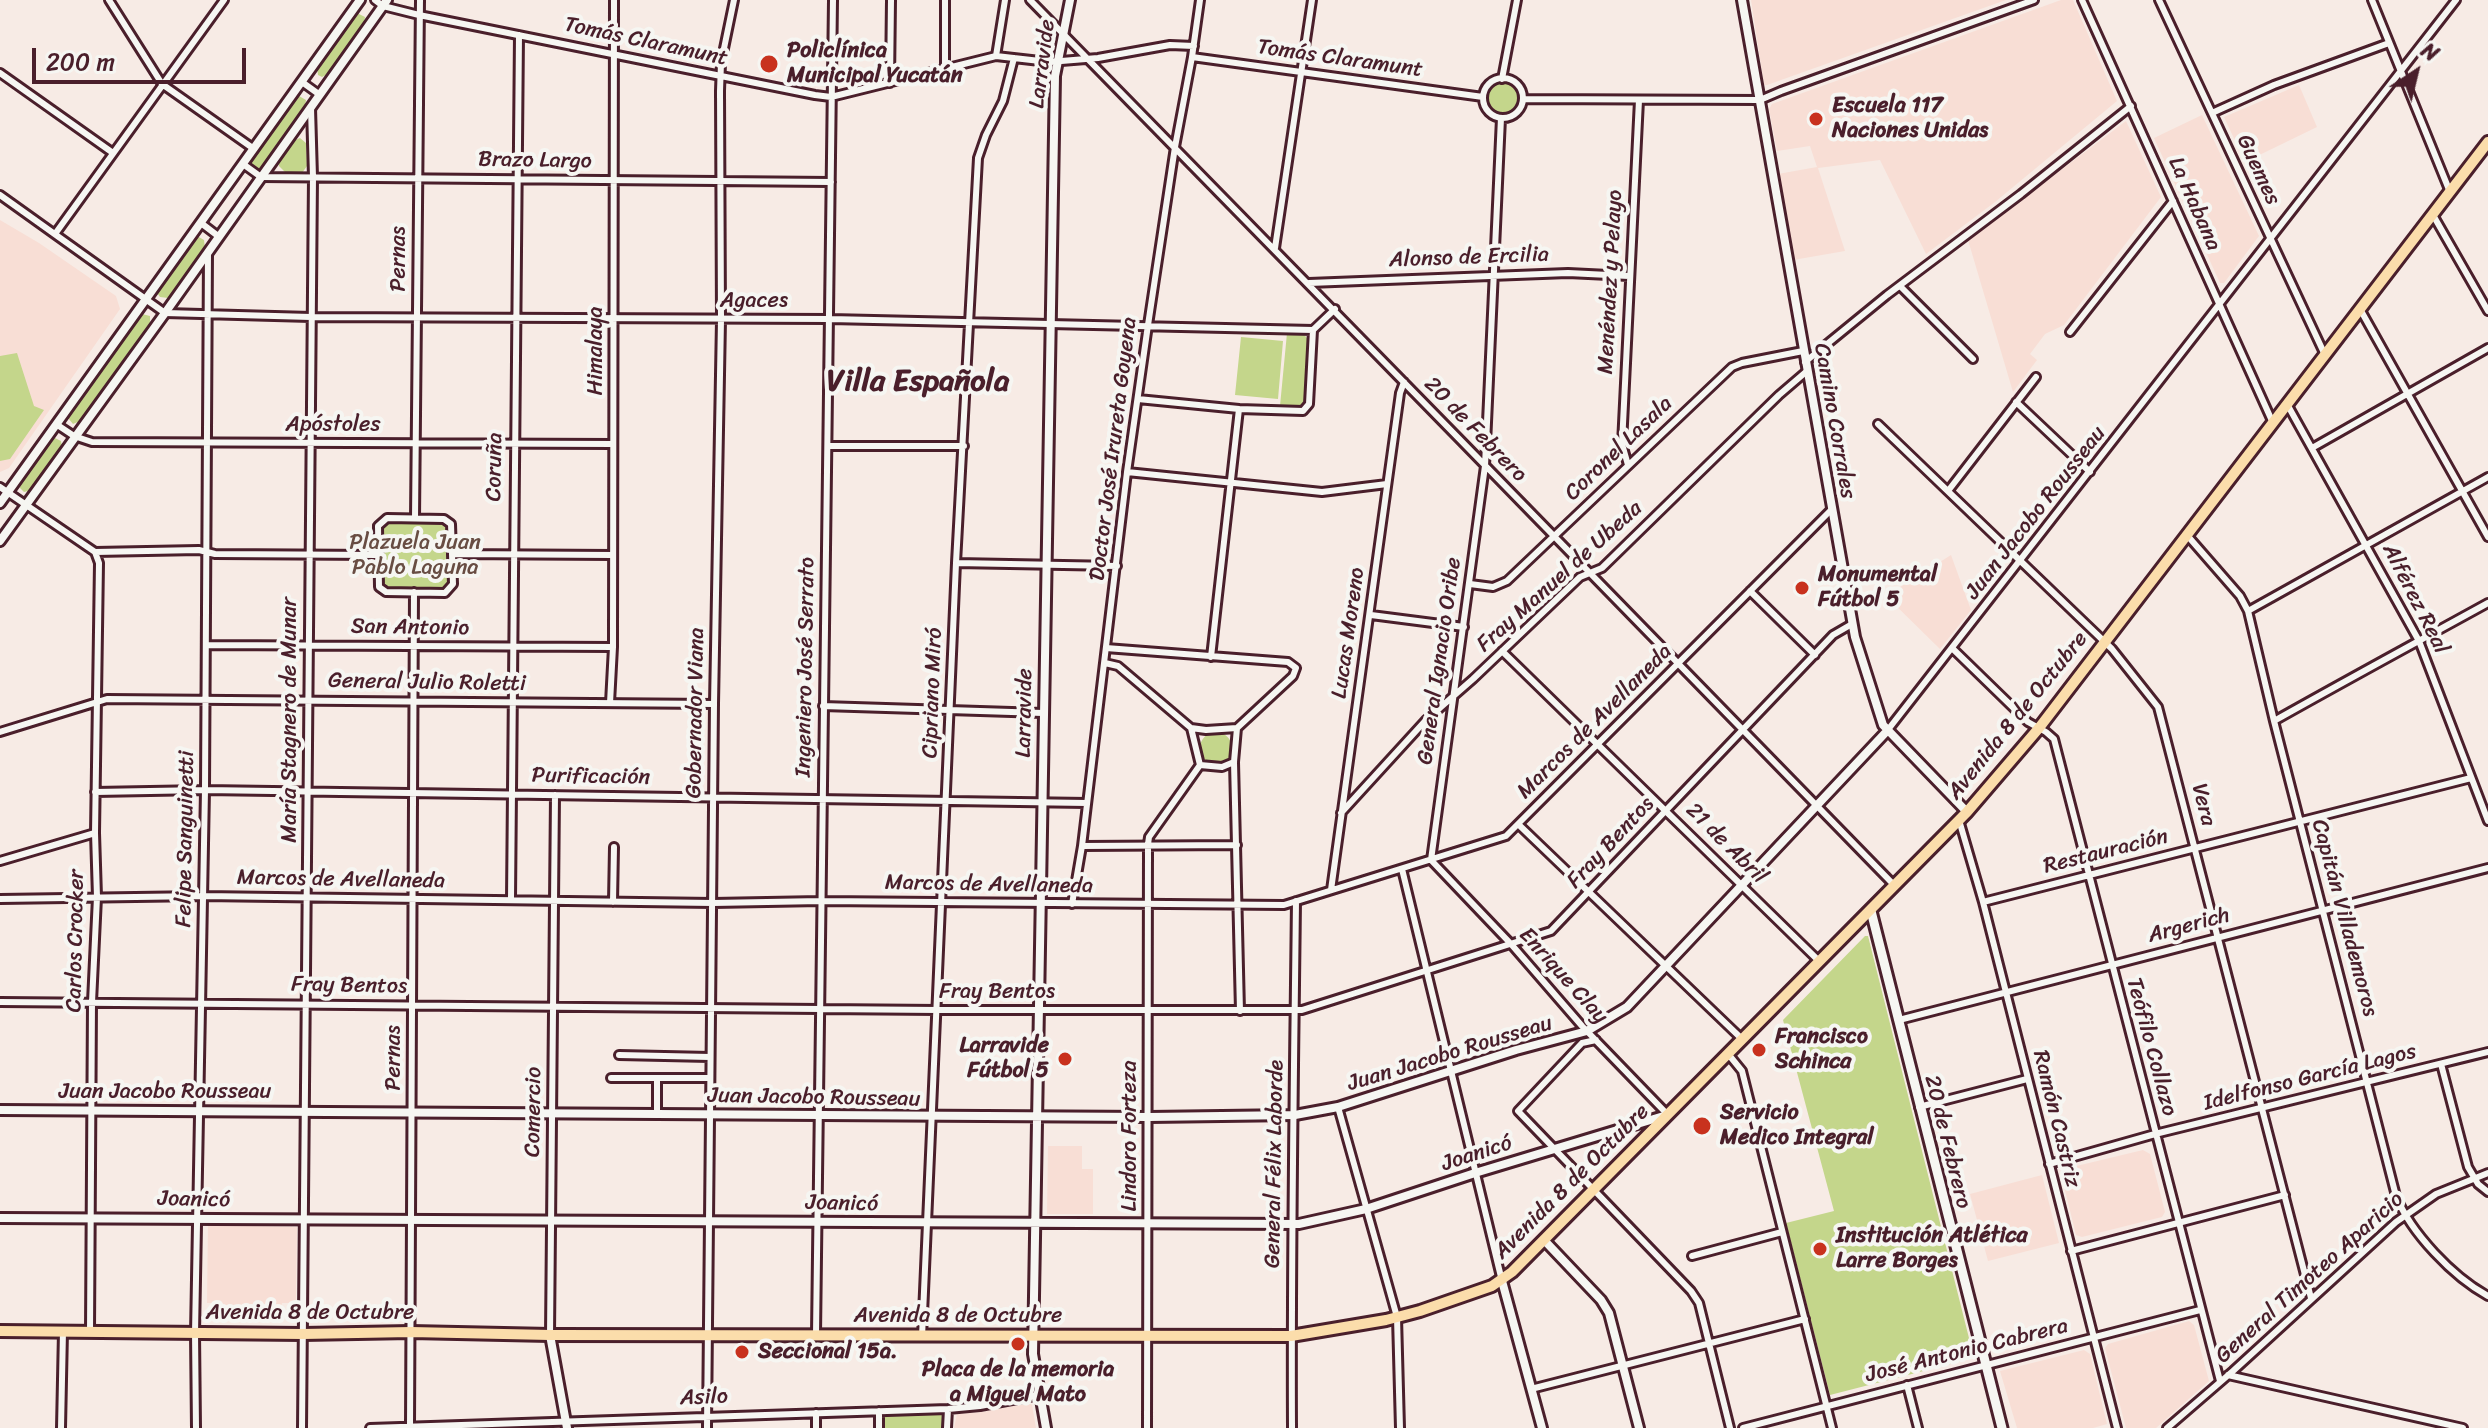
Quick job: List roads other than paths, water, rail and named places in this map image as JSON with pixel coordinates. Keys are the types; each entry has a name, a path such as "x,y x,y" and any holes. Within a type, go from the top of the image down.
{"main road":[{"name":"Avenida 8 de Octubre","path":"0,1331 922,1337 1291,1336 1397,1317 1502,1281 1963,816 2039,728 2488,142"},
{"name":"20 de Febrero","path":"1871,911 2002,1428"}],"street":[{"path":"109,0 162,84 254,149"},
{"path":"55,234 224,0"},
{"path":"0,503 4,490 147,300 360,0"},
{"name":"Pernas","path":"415,518 420,0"},
{"name":"Himalaya","path":"610,703 615,317 614,0"},
{"name":"Gobernador Viana","path":"707,1428 721,320 721,63 734,0"},
{"name":"Ingeniero José Serrato","path":"816,1335 833,0"},
{"path":"890,83 891,0"},
{"path":"945,0 945,70"},
{"path":"996,56 1005,0"},
{"name":"20 de Febrero","path":"1030,0 1895,886"},
{"name":"Larravide","path":"1046,1428 1033,1354 1033,1336 1049,323 1056,62 1070,0"},
{"name":"Doctor José Irureta Goyena","path":"1072,904 1082,846 1127,472 1200,0"},
{"path":"1275,248 1312,0"},
{"path":"1502,79 1517,0"},
{"name":"Camino Corrales","path":"1742,0 1852,624 1883,725 1963,816"},
{"path":"1523,99 1760,100 2034,0"},
{"name":"La Habana","path":"2082,0 2273,423"},
{"name":"Guemes","path":"2159,0 2325,355"},
{"path":"2372,0 2450,192"},
{"name":"Juan Jacobo Rousseau","path":"0,1110 932,1117 1295,1115 1338,1107 1569,1036 1611,1019 1627,1007 1887,731 2456,0"},
{"path":"0,541 320,95 382,2"},
{"name":"Tomás Claramunt","path":"382,2 419,15 831,97 996,56 1056,62 1170,45 1194,46"},
{"name":"Coruña","path":"511,900 519,35"},
{"path":"2212,113 2274,85 2389,43"},
{"name":"Tomás Claramunt","path":"1192,57 1483,97"},
{"name":"Cipriano Miró","path":"922,1337 956,563 978,158 1003,101 1014,58"},
{"path":"0,73 113,153"},
{"path":"1502,79 1517,85 1523,99 1516,113 1501,118 1490,113 1483,97 1489,84 1502,79"},
{"path":"302,82 320,95"},
{"name":"Menéndez y Pelayo","path":"1628,465 1622,444 1639,100"},
{"name":"Fray Manuel de Ubeda","path":"1341,813 1426,720 1580,577 1602,568 1806,367 1900,286 2131,106"},
{"name":"María Stagnero de Munar","path":"302,1428 313,177 311,107"},
{"name":"General Ignacio Oribe","path":"1431,860 1485,466 1501,118"},
{"path":"243,164 261,177"},
{"name":"Brazo Largo","path":"261,177 831,182"},
{"path":"0,195 165,313"},
{"path":"2070,332 2173,201"},
{"path":"2433,215 2488,311"},
{"path":"201,223 218,236"},
{"name":"Felipe Sanguinetti","path":"196,1428 205,790 208,250"},
{"name":"Alonso de Ercilia","path":"1309,283 1568,273 1629,276"},
{"path":"1900,286 1973,359"},
{"path":"1138,399 1239,409 1303,411 1307,408 1313,330 1335,309"},
{"path":"2360,309 2488,537"},
{"name":"Agaces","path":"165,313 311,317 830,319 1313,330"},
{"path":"2312,448 2488,348"},
{"name":"Coronel Lasala","path":"1470,584 1486,587 1501,585 1735,365 1803,351"},
{"path":"1948,491 2036,377"},
{"name":"Lucas Moreno","path":"1331,890 1404,382"},
{"path":"2016,402 2090,472"},
{"name":"Alférez Real","path":"2287,404 2419,641 2488,821"},
{"path":"1211,657 1239,409"},
{"name":"Apóstoles","path":"56,424 74,436 92,442 613,444"},
{"name":"Vera","path":"1878,424 2103,641 2151,696 2162,715 2311,1298"},
{"path":"829,446 964,446"},
{"path":"1127,472 1322,492 1387,484"},
{"path":"2248,611 2488,477"},
{"path":"4,490 95,552 199,550 215,554 378,555"},
{"name":"Marcos de Avellaneda","path":"0,899 203,896 713,903 1284,905 1503,838 1831,510"},
{"path":"387,518 415,518 444,519 453,527 453,584 445,593 382,590 378,584 378,526 387,518"},
{"name":"Capitán Villademoros","path":"2186,534 2240,596 2248,611 2396,1196 2405,1215 2452,1269 2488,1296"},
{"name":"Carlos Crocker","path":"90,1331 92,1002 97,897 95,704 99,563 95,552"},
{"path":"453,554 613,555"},
{"path":"956,563 1117,566"},
{"path":"1750,591 1815,655"},
{"name":"Pernas","path":"410,1427 414,592"},
{"path":"2274,721 2488,603"},
{"path":"1371,615 1464,627"},
{"name":"Fray Bentos","path":"0,1002 1302,1010 1551,931 1838,631 1852,624"},
{"name":"San Antonio","path":"206,645 613,647"},
{"path":"1106,648 1288,662 1296,668 1293,676 1237,728 1191,728"},
{"name":"Teófilo Collazo","path":"1953,649 2028,722 2054,739 2220,1381"},
{"name":"21 de Abril","path":"1502,651 1820,962"},
{"path":"1105,663 1118,666 1191,728 1200,765 1149,837 1148,844"},
{"name":"General Julio Roletti","path":"0,732 107,699 714,704"},
{"path":"823,706 1043,713"},
{"path":"1237,728 1234,762 1240,1011"},
{"path":"1200,765 1218,767 1234,762"},
{"name":"Restauración","path":"1983,902 2471,778"},
{"name":"Purificación","path":"95,792 205,790 1087,803"},
{"name":"Comercio","path":"555,795 550,1335 566,1425"},
{"name":"Ramón Castriz","path":"1963,816 2117,1428"},
{"path":"1518,824 1743,1040"},
{"path":"0,861 95,833"},
{"name":"Lindoro Forteza","path":"1147,1428 1148,844"},
{"path":"1082,846 1237,845"},
{"path":"613,902 614,847"},
{"name":"Enrique Clay","path":"1431,860 1668,1115"},
{"name":"Argerich","path":"1899,1020 2488,868"},
{"path":"1402,869 1502,1281 1542,1428"},
{"name":"General Félix Laborde","path":"1292,1428 1290,1224 1295,1115 1296,901"},
{"path":"1569,1036 1575,1042 1575,1050"},
{"path":"1596,1040 1585,1041 1575,1050 1518,1111 1691,1291 1699,1303 1730,1428"},
{"name":"Idelfonso García Lagos","path":"2049,1164 2155,1134 2488,1052"},
{"path":"619,1055 710,1057"},
{"path":"1729,1055 1742,1071 1832,1428"},
{"path":"2441,1064 2468,1167 2488,1192"},
{"path":"611,1078 710,1078"},
{"path":"657,1078 657,1113"},
{"path":"1919,1107 2027,1079"},
{"path":"1338,1107 1397,1317 1400,1428"},
{"name":"Joanicó","path":"0,1218 1290,1224 1366,1209 1668,1115"},
{"name":"General Timoteo Aparicio","path":"2167,1428 2405,1215 2436,1194 2488,1173"},
{"path":"2071,1251 2285,1195"},
{"path":"1692,1256 1782,1232"},
{"path":"1544,1240 1601,1300 1609,1313 1639,1428"},
{"name":"José Antonio Cabrera","path":"1743,1428 2200,1310"},
{"path":"1531,1389 1805,1319"},
{"path":"61,1428 63,1331"},
{"path":"2228,1375 2463,1428"},
{"path":"1907,1385 1918,1428"},
{"name":"Asilo","path":"370,1428 566,1425 707,1416 948,1409 1039,1395"},
{"path":"947,1428 948,1409"},
{"path":"879,1411 879,1428"},
{"path":"816,1413 816,1428"}],"place":[{"name":"Policlínica Municipal Yucatán","path":"769,64"},
{"name":"Escuela 117 Naciones Unidas","path":"1816,119"},
{"name":"Monumental Fútbol 5","path":"1802,588"},
{"name":"Francisco Schinca","path":"1759,1050"},
{"name":"Larravide Fútbol 5","path":"1065,1059"},
{"name":"Servicio Medico Integral","path":"1702,1126"},
{"name":"Institución Atlética Larre Borges","path":"1820,1249"},
{"name":"Placa de la memoria a Miguel Mato","path":"1018,1344"},
{"name":"Seccional 15a.","path":"742,1352"}],"district":[{"name":"Villa Española","path":"918,382"}],"park label":[{"name":"Plazuela Juan Pablo Laguna","path":"415,556"}]}
